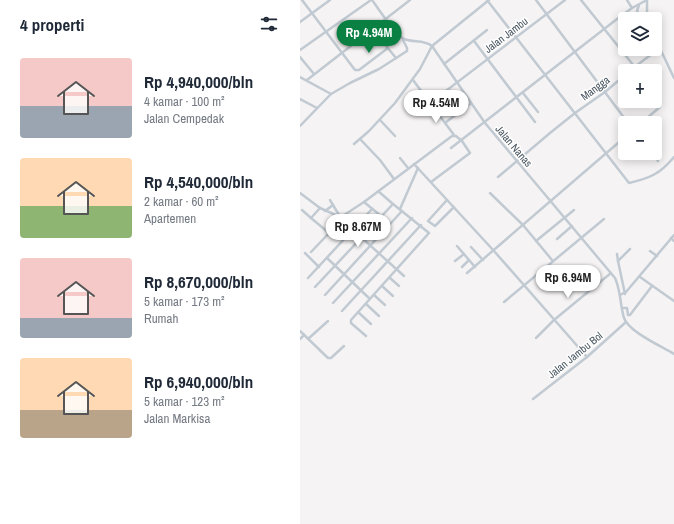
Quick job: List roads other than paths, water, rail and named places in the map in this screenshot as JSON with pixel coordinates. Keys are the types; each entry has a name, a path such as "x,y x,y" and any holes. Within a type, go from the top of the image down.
{"street":[{"path":"302,0 357,71 388,48"},
{"path":"300,22 330,0"},
{"path":"300,50 372,0 403,39 407,48 407,51 380,69 331,94 300,126"},
{"path":"307,80 410,0"},
{"path":"354,144 380,120 395,103 420,70 432,46 488,0 629,183 652,177 662,170 674,156"},
{"path":"536,0 623,116"},
{"name":"Jalan Jambu","path":"417,113 565,0"},
{"path":"581,0 632,64"},
{"path":"627,0 632,8"},
{"path":"452,148 524,93 574,52 632,8 647,0 647,12"},
{"path":"638,12 640,4"},
{"path":"373,30 396,58"},
{"path":"444,64 487,30"},
{"path":"403,39 411,41 421,40 432,46"},
{"path":"474,41 535,122"},
{"name":"Jalan Nanas","path":"432,46 485,123 610,273 623,295"},
{"path":"662,52 674,78"},
{"path":"638,64 649,56"},
{"path":"300,57 314,74"},
{"path":"300,77 331,94"},
{"path":"413,80 454,135 462,141 470,153 431,182"},
{"name":"Mangga","path":"498,177 574,113 605,92 618,81"},
{"path":"524,93 538,112"},
{"path":"300,99 317,108"},
{"path":"445,123 471,103"},
{"path":"649,116 659,108"},
{"path":"380,120 395,136"},
{"path":"339,217 364,202 454,135"},
{"path":"360,139 380,160 394,179"},
{"path":"467,273 618,143"},
{"path":"400,158 408,168"},
{"path":"414,164 494,251 587,357"},
{"path":"325,295 401,210 418,168"},
{"path":"366,336 351,321 429,233 378,191"},
{"path":"300,193 320,208 339,217 404,276"},
{"path":"490,193 523,225 552,260"},
{"path":"330,200 339,217 344,240"},
{"path":"447,200 428,221 435,226 454,207"},
{"path":"364,202 381,216"},
{"path":"315,287 393,204"},
{"path":"325,211 333,206"},
{"path":"311,218 320,208"},
{"path":"308,278 372,209"},
{"path":"302,210 329,233"},
{"path":"536,241 574,210"},
{"path":"333,303 412,218"},
{"path":"504,302 552,260 604,219"},
{"path":"342,311 362,291 420,226"},
{"path":"557,239 572,226"},
{"path":"311,252 332,230"},
{"path":"623,295 640,277 674,235"},
{"path":"671,238 674,241"},
{"path":"457,246 475,267"},
{"path":"471,247 483,260"},
{"path":"618,261 630,249"},
{"path":"650,251 657,256"},
{"path":"305,253 319,267"},
{"path":"455,262 464,254"},
{"path":"617,254 626,322 636,331 674,354"},
{"path":"327,258 370,299"},
{"path":"462,267 469,260"},
{"path":"536,338 554,320 610,273"},
{"path":"640,277 674,301"},
{"path":"390,278 399,286"},
{"path":"382,286 393,296"},
{"path":"623,308 627,308 628,314 630,315 652,286"},
{"path":"374,295 385,305"},
{"path":"366,304 379,316"},
{"path":"358,312 371,324"},
{"path":"308,339 328,321"},
{"name":"Jalan Jambu Bol","path":"533,398 587,357 626,322"},
{"path":"300,331 329,358 344,346"},
{"path":"300,339 304,335"}]}
